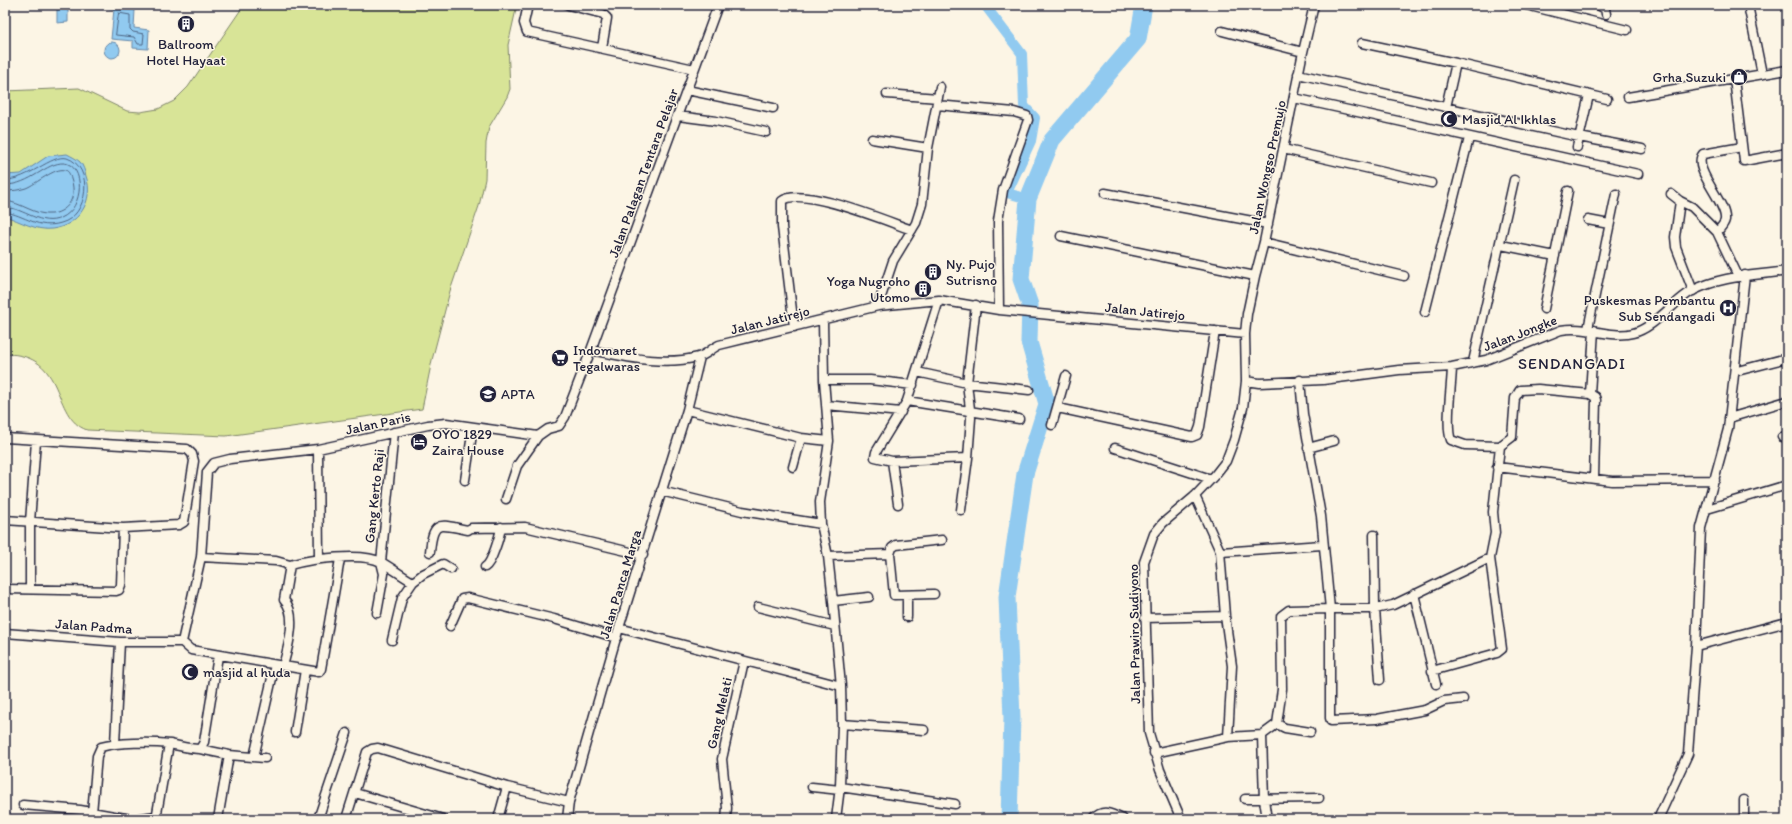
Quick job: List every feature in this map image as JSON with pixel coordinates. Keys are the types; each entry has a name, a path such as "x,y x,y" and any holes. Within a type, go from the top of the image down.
{"street":[{"path":"528,5 524,23 527,32 694,69"},
{"path":"568,5 603,14 607,18 602,48"},
{"name":"Jalan Palagan Tentara Pelajar","path":"591,350 718,5"},
{"name":"Jalan Wongso Premujo","path":"1246,334 1255,276 1268,224 1282,149 1314,5"},
{"path":"1526,5 1627,30"},
{"path":"1598,5 1605,9 1606,14"},
{"path":"1748,5 1762,74"},
{"path":"1222,31 1303,52"},
{"path":"1362,44 1456,63 1607,98"},
{"path":"1446,107 1456,63"},
{"path":"1628,97 1787,70"},
{"path":"1298,74 1579,137 1642,149"},
{"path":"1734,79 1744,161 1787,153"},
{"path":"878,306 893,261 912,230 922,204 928,148 940,87"},
{"path":"687,90 773,108"},
{"path":"887,94 1014,112 1027,116 1028,120 1003,190 998,221 999,310"},
{"path":"1577,147 1589,95"},
{"path":"1294,98 1469,138 1638,174"},
{"path":"678,116 694,117 766,132"},
{"path":"1425,312 1469,138"},
{"path":"872,139 928,148"},
{"path":"1717,232 1724,224 1725,213 1704,175 1700,157 1703,154 1742,147"},
{"path":"1282,149 1431,183"},
{"path":"1473,362 1501,245 1514,180"},
{"path":"1544,308 1568,191"},
{"path":"1104,193 1268,224"},
{"path":"1590,394 1591,330 1609,224 1616,194"},
{"path":"1658,819 1688,754 1696,646 1701,528 1715,480 1730,418 1741,275 1717,232 1692,207 1680,201 1671,194"},
{"path":"794,327 782,227 782,201 786,197 807,197 829,201 912,230"},
{"path":"1680,201 1675,237 1676,247 1693,291"},
{"path":"1588,220 1609,224"},
{"path":"1061,236 1255,276"},
{"path":"1264,242 1404,276"},
{"path":"1501,245 1555,256"},
{"name":"Jalan Jongke","path":"1246,381 1259,383 1452,366 1486,360 1572,327 1624,334 1642,330 1678,300 1693,291 1741,275 1787,271"},
{"path":"939,300 907,401 875,455 876,458 892,461 968,458"},
{"name":"Jalan Jatirejo","path":"591,350 647,360 674,360 700,357 719,345 878,306 939,300 999,310 1246,334"},
{"path":"961,510 968,458 970,412 967,383 976,306"},
{"path":"823,320 824,380 829,441 820,502 821,524 828,556 833,602 841,686 842,724 840,789 836,819"},
{"path":"1058,408 1159,431 1192,436 1197,435 1200,427 1215,331"},
{"name":"Jalan Prawiro Sudiyono","path":"1182,819 1154,753 1149,733 1144,562 1154,534 1163,523 1195,496 1226,461 1234,440 1243,408 1246,381 1246,334"},
{"path":"506,499 517,466 538,436 548,429 559,426 591,350"},
{"name":"Jalan Panca Marga","path":"567,819 569,802 619,628 687,410 700,357"},
{"path":"1741,370 1787,358"},
{"path":"1452,366 1449,435 1451,440 1465,445 1500,446 1509,441 1512,437 1515,398 1520,390 1538,389 1590,394 1595,397 1594,479"},
{"path":"917,372 967,383 1030,390"},
{"path":"1052,425 1066,376"},
{"path":"824,380 870,380 913,385"},
{"path":"1300,380 1303,414 1320,516 1330,609 1331,721 1377,719 1425,710 1444,701 1463,699"},
{"path":"907,401 1019,419"},
{"path":"1730,418 1787,402"},
{"path":"826,405 900,412"},
{"path":"687,410 801,438 829,441"},
{"name":"Jalan Paris","path":"182,642 202,557 207,472 214,463 230,459 318,449 394,432 446,423 538,436"},
{"path":"465,480 473,428"},
{"name":"Gang Kerto Raji","path":"377,612 384,574 381,562 394,432"},
{"path":"5,438 36,441 112,443 187,449 192,454 194,462 184,522 174,526 123,528 5,520"},
{"path":"793,467 801,438"},
{"path":"30,589 30,522 36,441"},
{"path":"1308,448 1334,441"},
{"path":"1432,671 1497,653 1502,649 1490,558 1495,533 1493,512 1500,446"},
{"path":"1115,448 1211,479"},
{"path":"318,449 319,558"},
{"path":"892,461 898,504"},
{"path":"1497,468 1632,482 1715,480"},
{"path":"1706,509 1787,485"},
{"path":"661,491 742,511 821,524"},
{"path":"1195,496 1221,552 1225,616 1232,666 1228,737"},
{"path":"430,552 432,535 435,528 441,526 468,530 501,527 525,527 643,555"},
{"path":"485,567 490,562 501,527"},
{"path":"5,589 119,590 121,585 123,528"},
{"path":"1374,535 1375,609 1380,680"},
{"path":"934,594 896,596 893,594 890,554 892,548 896,545 942,540"},
{"path":"1221,552 1322,545"},
{"path":"828,556 890,554"},
{"path":"202,557 276,561 290,565 319,558 356,558 381,562 413,582"},
{"path":"1154,753 1228,737 1262,735 1277,724 1282,689 1281,616 1289,610 1375,609 1392,605 1490,558"},
{"path":"182,642 191,650 218,656 305,670 320,670 340,559"},
{"path":"392,640 402,598 413,582 423,574 443,564 451,569"},
{"path":"254,757 279,665 289,638 291,612 289,605 284,600 290,565"},
{"path":"1414,594 1436,684"},
{"path":"907,596 907,617"},
{"path":"833,602 869,597"},
{"path":"450,626 462,599 468,598 554,619 617,638"},
{"path":"758,607 835,626"},
{"path":"1145,618 1225,616"},
{"path":"1696,646 1787,622"},
{"path":"619,628 841,686"},
{"name":"Jalan Padma","path":"5,632 120,642 182,642"},
{"path":"115,744 120,642"},
{"path":"200,750 204,742 218,656"},
{"name":"Gang Melati","path":"726,819 727,808 722,759 744,661"},
{"path":"295,732 305,670"},
{"path":"842,724 924,730"},
{"path":"1277,724 1285,728 1310,732"},
{"path":"318,819 347,732"},
{"path":"1262,735 1264,800 1267,819"},
{"path":"92,813 97,756 101,747 115,744 169,744 228,755 266,758"},
{"path":"23,805 80,810 132,819 156,817 169,744"},
{"path":"346,819 368,752 372,749 378,748 507,787 569,802"},
{"path":"218,819 228,755"},
{"path":"498,819 507,787"},
{"path":"812,787 840,789 955,804"},
{"path":"355,793 442,819"},
{"path":"1244,799 1264,800 1319,798"},
{"path":"1744,800 1744,819"},
{"path":"1093,819 1098,814 1105,812 1123,819"}],"green space":[{"path":"244,5 517,5 508,45 510,89 507,97 489,127 486,143 485,179 479,206 450,291 432,360 422,409 226,436 87,430 75,423 67,413 56,387 49,375 39,364 25,357 5,354 5,91 79,88 127,111 140,112 158,109 174,101 188,87"}],"water":[{"path":"57,5 68,5 68,22 57,23"},
{"path":"110,5 122,5 122,9 135,10 134,28 149,30 148,49 133,48 133,41 111,39 114,9 109,8"},
{"path":"112,42 119,47 120,50 115,57 112,58 105,53 104,50 109,43"},
{"path":"67,154 81,163 88,185 86,203 77,218 61,227 40,229 5,216 5,175 21,174 48,156"}],"waterway":[{"path":"988,5 987,8 1022,54 1024,106 1035,118 1031,141 1007,193 1028,199"},
{"path":"1009,819 1012,718 1007,597 1025,474 1047,404 1029,342 1030,305 1021,279 1028,199 1052,140 1138,39 1144,5"}],"place":[{"name":"Ballroom Hotel Hayaat","path":"186,24"},
{"name":"Grha Suzuki","path":"1739,77"},
{"name":"Masjid Al Ikhlas","path":"1449,119"},
{"name":"Ny. Pujo Sutrisno","path":"933,272"},
{"name":"Yoga Nugroho Utomo","path":"923,289"},
{"name":"Puskesmas Pembantu Sub Sendangadi","path":"1728,308"},
{"name":"Indomaret Tegalwaras","path":"560,358"},
{"name":"APTA","path":"488,394"},
{"name":"OYO 1829 Zaira House","path":"419,442"},
{"name":"masjid al huda","path":"190,672"}],"district":[{"name":"SENDANGADI","path":"1572,363"}]}
